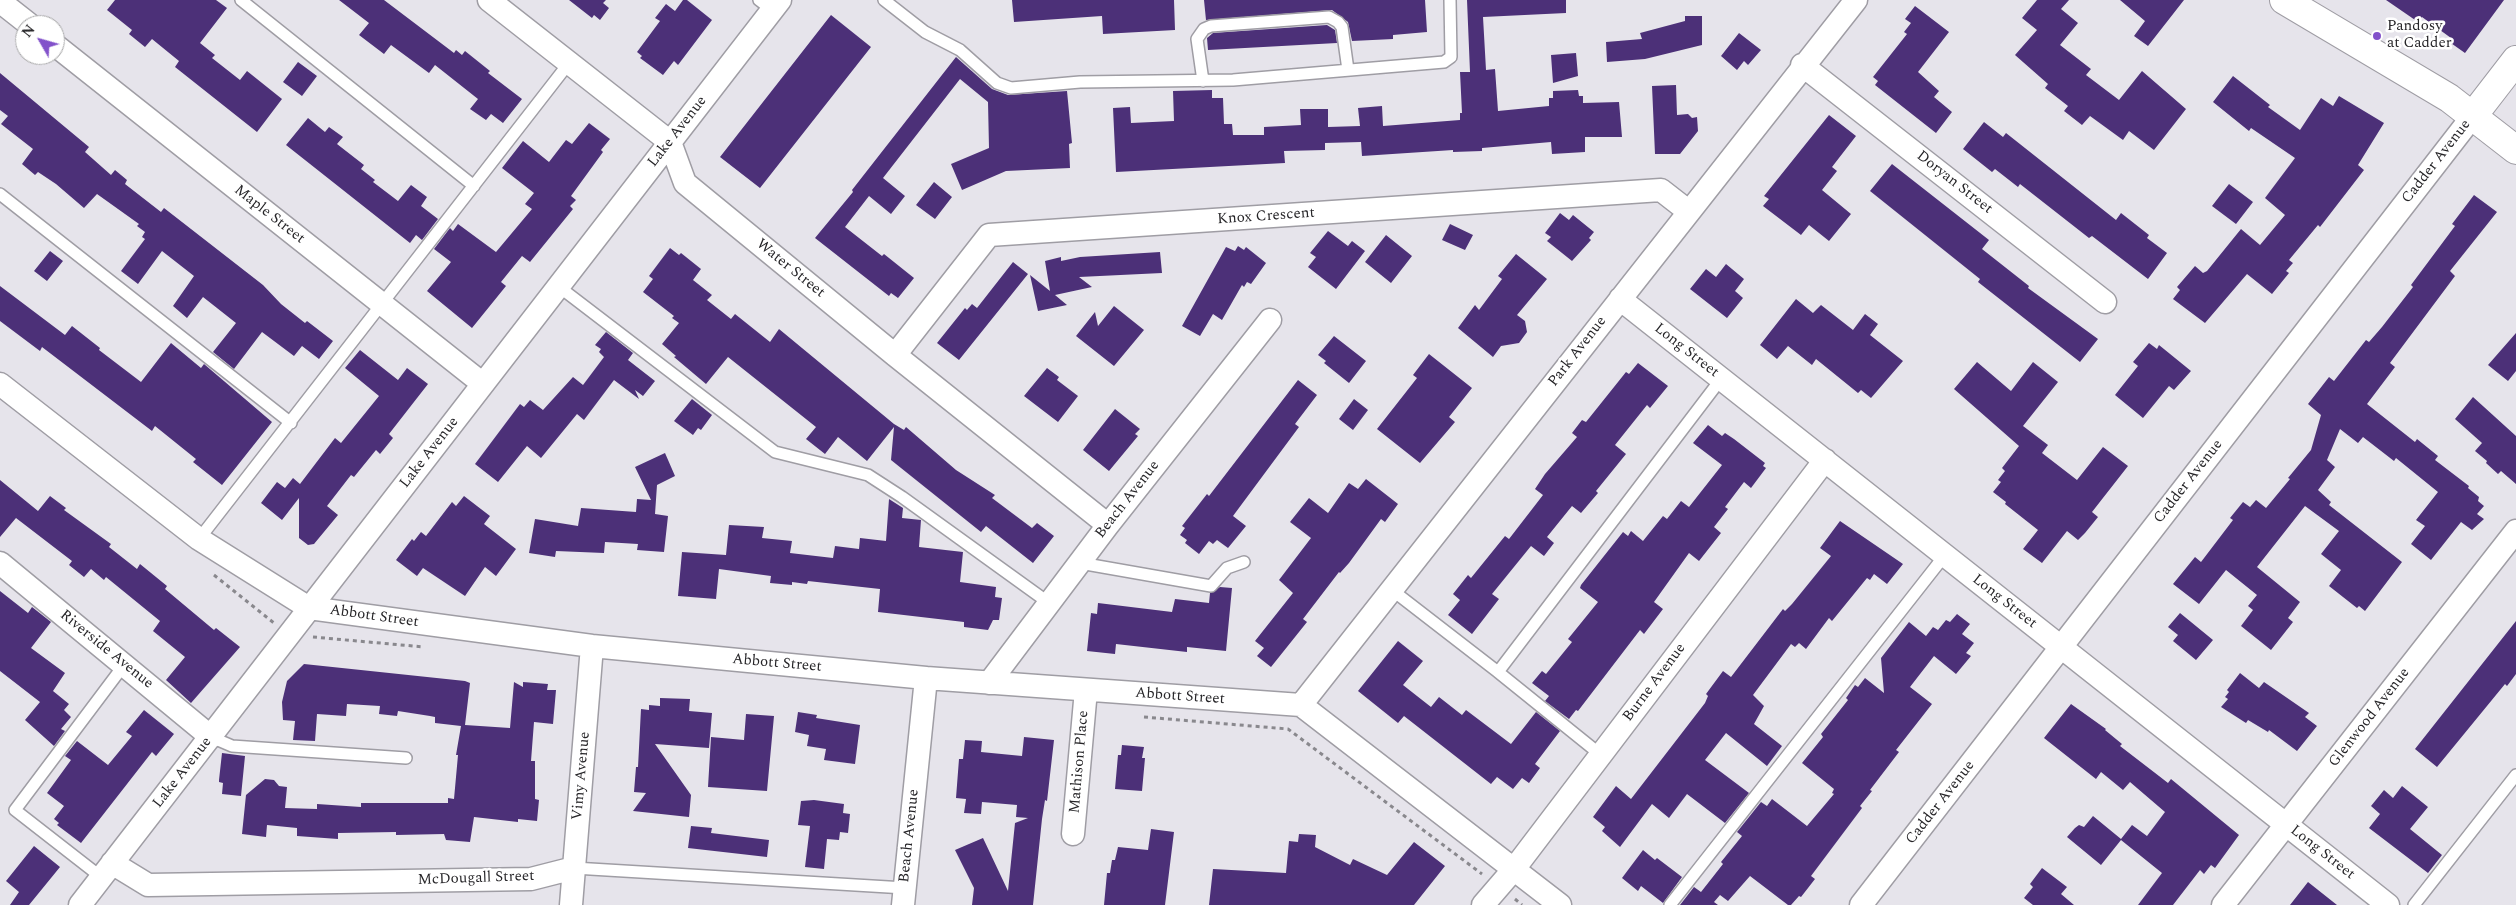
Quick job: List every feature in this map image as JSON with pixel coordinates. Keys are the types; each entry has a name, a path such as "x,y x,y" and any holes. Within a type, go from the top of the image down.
{"main road":[{"path":"2284,0 2449,98 2516,150"},
{"name":"Cadder Avenue","path":"2472,117 2516,60"}],"street":[{"path":"490,0 670,142"},
{"name":"Park Avenue","path":"1301,705 1802,65 1856,0"},
{"path":"2,2 18,15"},
{"name":"Lake Avenue","path":"80,905 670,142 770,3"},
{"name":"Maple Street","path":"65,53 483,384"},
{"name":"Doryan Street","path":"1802,65 2105,302"},
{"name":"Cadder Avenue","path":"1861,905 2472,117"},
{"name":"Water Street","path":"670,142 685,183 1108,526"},
{"name":"Knox Crescent","path":"895,355 989,235 1661,190 1688,211"},
{"name":"Long Street","path":"1620,299 2388,905"},
{"name":"Beach Avenue","path":"989,682 1108,526 1270,320"},
{"name":"Abbott Street","path":"0,384 199,540 309,608 592,646 926,678 1301,705"},
{"name":"Burne Avenue","path":"1483,905 1514,869 1825,460"},
{"name":"Glenwood Avenue","path":"2223,905 2516,530"},
{"name":"Riverside Avenue","path":"0,563 211,737"},
{"name":"Vimy Avenue","path":"571,905 592,646"},
{"name":"Beach Avenue","path":"904,896 926,678"},
{"name":"Mathison Place","path":"1073,834 1086,690"},
{"path":"1301,705 1560,905"},
{"name":"McDougall Street","path":"107,870 149,895 531,880 574,868"}],"lane":[{"path":"241,0 474,186"},
{"path":"884,0 925,32 960,50 1004,87 1080,82 1233,80 1448,60 1452,57 1450,0"},
{"path":"1203,81 1197,39 1204,29 1211,26 1329,17 1338,22 1342,27 1348,70"},
{"path":"199,540 569,63"},
{"path":"0,194 291,423"},
{"path":"558,286 775,452 868,475 902,497 1049,603"},
{"path":"1498,672 1721,379"},
{"path":"1670,905 1945,555"},
{"path":"1080,563 1211,586 1227,568 1244,562"},
{"path":"1392,590 1498,672 1600,755"},
{"path":"107,870 15,810 124,665"},
{"path":"211,737 232,746 406,758"},
{"path":"2414,905 2516,775"},
{"name":"McDougall Street","path":"574,868 904,896"}],"building":[{"path":"115,0 216,0 227,8 200,43 215,55 212,58 240,80 247,71 282,99 257,132 175,67 179,61 152,39 145,47 129,34 132,30 107,10"},
{"path":"339,0 384,0 454,53 456,50 462,55 465,51 490,71 488,73 522,99 503,123 491,114 486,120 470,109 478,99 435,65 429,73 391,45 384,54 359,35 369,23"},
{"path":"569,0 606,0 603,3 609,8 600,20 594,15 592,18"},
{"path":"683,0 687,0 712,20 678,65 674,61 663,75 640,58 642,56 637,52 660,21 655,18 666,4 675,11"},
{"path":"1012,0 1174,0 1175,30 1103,34 1102,16 1014,22"},
{"path":"1204,0 1425,0 1427,32 1393,35 1393,39 1352,41 1348,22 1332,10 1206,20"},
{"path":"1467,0 1566,0 1566,13 1483,17 1486,70 1495,69 1498,111 1549,106 1549,98 1553,98 1553,91 1578,90 1579,96 1583,96 1583,103 1619,102 1622,137 1585,137 1585,152 1552,154 1551,142 1482,148 1482,151 1453,152 1453,150 1362,156 1361,142 1325,143 1325,150 1284,151 1285,163 1116,172 1113,108 1130,107 1131,123 1174,121 1173,91 1212,90 1212,98 1223,98 1224,124 1232,124 1233,135 1264,135 1264,127 1301,125 1300,109 1328,109 1328,127 1360,126 1358,108 1382,106 1383,126 1460,120 1460,113 1462,113 1460,72 1470,72"},
{"path":"2037,0 2069,0 2061,9 2078,23 2060,45 2091,69 2086,75 2119,100 2142,71 2186,109 2154,150 2129,131 2123,140 2090,116 2082,125 2064,111 2068,106 2045,88 2048,84 2015,55 2037,30 2022,18"},
{"path":"2120,0 2184,0 2148,46 2134,36 2145,21"},
{"path":"2386,0 2504,0 2465,53 2448,41 2451,38 2422,17 2418,22"},
{"path":"1915,6 1949,32 1918,72 1939,91 1934,97 1952,112 1936,133 1875,85 1878,81 1873,77 1907,34 1904,32 1911,23 1905,19"},
{"path":"831,15 871,47 760,188 720,157"},
{"path":"1685,16 1702,16 1702,45 1645,59 1607,62 1606,42 1642,39 1640,33 1685,21"},
{"path":"1327,25 1335,30 1337,43 1208,50 1207,38 1213,33"},
{"path":"1739,33 1761,50 1748,65 1744,61 1737,70 1721,56"},
{"path":"1576,53 1578,76 1553,83 1551,55"},
{"path":"956,57 992,89 1008,95 1067,91 1072,143 1069,144 1070,168 1006,171 962,190 951,164 989,148 988,102 960,79 883,178 905,196 891,214 869,196 845,227 914,278 898,298 891,293 889,296 815,238 853,192 852,190"},
{"path":"298,62 317,76 302,96 283,82"},
{"path":"0,73 89,147 85,152 111,175 115,170 127,180 125,184 161,212 164,208 263,285 281,304 305,323 307,321 333,341 319,359 302,346 294,356 262,332 234,369 213,352 236,323 203,297 187,318 173,306 194,276 162,251 138,284 121,271 145,239 142,237 145,232 137,226 139,224 97,194 84,208 56,184 38,172 35,175 22,164 33,149 1,124 8,116 0,110"},
{"path":"2233,76 2270,105 2268,107 2300,130 2321,98 2333,106 2339,96 2384,123 2358,165 2364,170 2320,227 2318,225 2289,260 2293,263 2286,271 2289,273 2272,294 2247,274 2205,323 2173,299 2180,290 2177,287 2195,266 2203,273 2207,271 2241,229 2260,245 2285,215 2265,198 2295,158 2251,128 2249,131 2213,102"},
{"path":"1676,85 1677,115 1688,114 1692,118 1697,117 1698,131 1680,154 1655,154 1652,86"},
{"path":"1829,115 1856,136 1832,167 1837,171 1822,190 1851,214 1829,241 1809,225 1801,235 1763,206 1769,199 1764,196"},
{"path":"308,118 325,132 329,127 343,137 337,144 364,165 361,169 375,180 373,182 398,201 411,185 427,197 421,206 438,219 422,240 416,235 410,243 286,145"},
{"path":"1984,122 2003,137 2006,133 2116,220 2121,213 2149,235 2147,238 2167,253 2148,279 2092,236 2089,238 2020,184 2018,187 1995,169 1992,172 1963,149"},
{"path":"589,123 610,139 601,150 603,152 571,196 576,200 570,206 573,209 530,262 522,256 501,282 506,286 472,328 427,291 451,262 434,249 450,228 453,231 458,224 496,252 532,209 525,204 534,193 502,168 523,141 549,162 566,140 572,144"},
{"path":"1892,164 1989,240 1982,249 2029,286 2028,288 2098,339 2080,362 1978,282 1980,279 1870,191"},
{"path":"934,182 952,197 935,219 916,205"},
{"path":"2229,184 2253,202 2236,224 2212,206"},
{"path":"2474,195 2497,212 2450,271 2455,276 2390,363 2395,367 2367,404 2415,442 2417,439 2438,456 2435,460 2469,486 2468,488 2479,497 2478,501 2484,506 2477,514 2484,519 2472,530 2461,522 2431,560 2411,544 2425,526 2416,520 2438,492 2396,458 2394,461 2363,437 2358,443 2340,429 2327,460 2335,467 2318,490 2331,502 2329,505 2402,562 2365,611 2359,606 2357,608 2329,586 2341,570 2321,554 2339,531 2305,506 2257,567 2300,602 2288,618 2293,622 2271,650 2241,626 2253,610 2248,606 2257,595 2226,570 2199,604 2173,584 2195,557 2201,562 2233,520 2230,518 2243,502 2250,507 2256,500 2266,508 2290,479 2288,478 2311,450 2321,415 2308,404 2329,377 2334,381 2366,340 2369,342 2382,327 2413,287 2411,285 2455,226 2452,224"},
{"path":"1560,213 1569,220 1573,215 1594,232 1589,238 1591,240 1572,261 1547,241 1551,237 1545,233"},
{"path":"1450,224 1473,235 1465,250 1442,240"},
{"path":"1328,231 1348,246 1352,241 1365,251 1336,289 1308,267 1316,257 1310,253"},
{"path":"1386,235 1412,256 1391,283 1365,262"},
{"path":"1238,246 1244,250 1246,247 1266,263 1251,284 1247,282 1244,287 1242,285 1222,320 1213,314 1200,336 1182,326 1226,247 1235,251"},
{"path":"670,248 679,255 681,253 701,269 693,280 712,295 707,300 731,319 735,314 770,342 779,329 894,424 904,430 906,427 956,470 995,495 992,498 1032,528 1037,523 1054,536 1033,563 986,526 981,532 891,460 894,427 867,461 838,437 825,454 806,439 816,427 728,357 706,384 674,357 676,356 662,344 679,323 672,318 674,316 643,292 653,279 649,276"},
{"path":"50,251 63,261 47,281 34,271"},
{"path":"1160,252 1162,273 1079,277 1092,287 1055,295 1067,305 1038,311 1030,275 1050,291 1045,261 1061,257 1061,261 1080,257"},
{"path":"1516,254 1547,279 1517,315 1525,321 1527,332 1519,343 1501,346 1493,357 1458,328 1475,305 1479,310 1502,279 1498,276"},
{"path":"1013,262 1028,274 959,360 937,343 965,308 967,310 972,304 977,308"},
{"path":"1726,264 1744,279 1735,291 1743,298 1727,318 1690,289 1706,269 1716,277"},
{"path":"0,286 65,335 72,326 100,348 99,350 141,382 171,343 201,368 204,364 272,422 222,485 193,462 196,459 155,426 152,431 42,347 40,351 0,321"},
{"path":"1796,299 1813,313 1821,305 1853,330 1865,314 1878,324 1870,335 1903,361 1871,398 1861,390 1858,393 1816,359 1812,365 1788,346 1777,359 1760,345"},
{"path":"1114,306 1144,330 1114,366 1076,336 1095,312 1098,326"},
{"path":"606,332 633,353 628,360 655,381 643,396 635,390 639,399 614,380 584,420 577,414 541,458 527,446 498,482 475,464 520,404 524,407 530,400 543,410 573,377 583,385 604,357 599,352 601,349 595,345"},
{"path":"2516,333 2516,371 2508,381 2488,365"},
{"path":"1334,336 1366,361 1349,383 1324,363 1326,361 1318,355"},
{"path":"2149,343 2157,349 2159,345 2191,371 2174,390 2169,386 2143,418 2115,395 2138,366 2133,362"},
{"path":"360,350 398,380 407,368 428,384 389,434 393,438 380,454 376,450 354,477 351,475 327,506 338,515 314,544 308,545 299,538 299,498 282,520 261,503 277,482 285,488 293,478 300,484 335,438 341,443 379,396 345,368"},
{"path":"1429,354 1472,388 1449,417 1455,422 1420,463 1377,429 1417,378 1413,375"},
{"path":"1977,362 2011,391 2033,362 2058,382 2023,426 2048,445 2042,453 2077,480 2103,447 2128,466 2092,512 2098,517 2085,533 2078,540 2067,531 2042,563 2023,549 2038,530 1993,492 2001,482 1998,480 2005,471 2002,468 2019,446 1954,389"},
{"path":"1638,363 1668,386 1650,408 1647,405 1615,445 1626,454 1596,491 1598,493 1581,513 1572,506 1547,537 1554,543 1544,556 1531,546 1492,594 1499,599 1472,634 1448,615 1460,600 1453,594 1468,575 1471,578 1505,536 1509,539 1543,495 1535,489 1545,474 1577,437 1572,433 1582,420 1586,422 1626,372 1629,374"},
{"path":"1047,368 1059,377 1057,380 1078,396 1058,422 1024,396"},
{"path":"1298,380 1317,395 1295,424 1299,427 1233,516 1246,526 1228,548 1217,540 1213,544 1209,541 1199,554 1185,543 1187,540 1180,535 1185,528 1182,526 1207,494 1209,496"},
{"path":"2473,397 2516,436 2516,484 2501,471 2498,474 2486,463 2487,461 2475,451 2482,443 2455,419"},
{"path":"692,399 712,415 701,430 698,428 693,435 674,421"},
{"path":"1354,399 1368,410 1353,430 1339,419"},
{"path":"1115,409 1140,429 1135,434 1138,436 1109,471 1083,450"},
{"path":"1708,425 1722,436 1725,433 1734,439 1765,463 1763,466 1766,468 1751,488 1744,482 1725,507 1728,509 1714,527 1721,533 1699,561 1689,553 1654,602 1663,609 1644,634 1640,630 1578,711 1576,710 1569,719 1545,701 1549,696 1532,683 1542,671 1546,674 1572,642 1568,639 1598,602 1580,588 1581,585 1623,532 1628,536 1631,531 1643,541 1663,516 1667,519 1681,501 1689,507 1722,465 1693,443"},
{"path":"665,453 675,476 657,485 655,514 668,516 664,552 637,550 638,544 605,542 604,553 556,551 555,557 529,553 535,519 578,526 581,508 636,512 637,499 651,500 635,467"},
{"path":"1366,479 1398,504 1385,522 1381,519 1349,563 1339,572 1303,619 1307,622 1271,667 1257,656 1264,648 1255,641 1293,593 1279,580 1311,538 1290,522 1309,498 1328,513 1349,483 1358,489"},
{"path":"0,480 38,511 50,496 66,508 64,510 111,544 109,547 137,569 140,564 167,586 165,589 214,630 216,628 240,647 191,703 166,680 185,657 153,631 160,621 106,577 104,580 91,569 84,577 69,565 72,561 16,518 0,537"},
{"path":"464,496 490,516 484,524 516,549 496,576 485,567 465,596 423,568 417,576 396,560 412,539 414,541 421,532 426,536 452,502 456,506"},
{"path":"889,499 903,508 902,518 921,520 919,547 963,552 960,582 996,587 995,597 1002,598 999,620 993,620 988,630 964,627 964,622 878,612 880,589 808,581 807,584 792,582 792,585 770,583 771,576 719,569 716,599 678,596 682,552 726,555 729,525 764,527 762,538 792,541 790,553 833,558 835,546 859,549 860,538 886,541"},
{"path":"1840,521 1903,564 1887,584 1874,574 1870,580 1867,578 1832,621 1829,618 1806,649 1799,643 1795,647 1791,644 1753,695 1764,706 1754,724 1782,746 1767,766 1726,733 1705,760 1749,793 1725,823 1687,794 1669,818 1652,804 1620,847 1602,831 1605,827 1593,817 1616,786 1631,799 1705,703 1708,696 1706,694 1723,671 1731,677 1783,609 1785,611 1792,604 1831,556 1820,548"},
{"path":"1220,587 1232,588 1226,651 1187,647 1187,652 1116,644 1115,654 1087,651 1091,613 1097,614 1098,603 1172,612 1175,599 1209,603 1210,593"},
{"path":"0,591 28,613 32,607 51,622 31,648 65,673 53,691 69,704 64,710 71,717 61,729 65,731 54,746 25,720 40,702 0,671"},
{"path":"2180,613 2213,640 2196,660 2173,641 2178,635 2168,627"},
{"path":"1957,614 1970,624 1962,634 1974,643 1966,653 1971,656 1956,674 1934,656 1910,687 1932,704 1896,750 1899,752 1870,790 1872,791 1860,806 1862,808 1811,876 1815,879 1801,897 1799,896 1791,905 1788,905 1750,876 1728,901 1720,895 1714,902 1718,905 1680,905 1694,887 1701,892 1723,864 1721,862 1742,836 1737,832 1761,802 1767,806 1772,799 1807,826 1834,794 1832,793 1834,789 1802,763 1823,737 1821,734 1848,700 1846,698 1855,685 1858,687 1865,678 1884,693 1881,658 1909,622 1926,636 1933,627 1938,630 1946,620 1950,622"},
{"path":"2516,621 2516,674 2507,686 2505,684 2437,767 2415,749"},
{"path":"1398,641 1423,661 1403,685 1431,707 1439,697 1462,715 1466,710 1511,744 1536,712 1560,731 1535,764 1540,768 1529,783 1522,778 1513,789 1497,777 1491,784 1404,716 1398,723 1358,691"},
{"path":"304,664 465,681 470,683 465,725 510,728 514,682 523,687 523,682 548,684 547,690 556,690 553,724 534,722 531,761 535,761 535,799 539,800 537,821 518,819 518,822 474,817 470,842 446,840 444,834 396,835 396,832 338,833 338,839 297,836 297,828 267,825 266,837 242,834 246,795 265,779 274,780 279,786 287,787 285,808 317,809 317,804 361,807 361,803 448,803 448,798 454,799 458,755 456,755 461,726 435,723 435,717 398,711 397,716 379,714 380,706 347,704 346,716 317,714 315,741 293,740 295,721 283,720 282,702 287,681"},
{"path":"2240,673 2259,688 2264,682 2309,713 2305,717 2317,726 2297,751 2269,730 2268,732 2248,720 2246,723 2221,707 2228,699 2225,697 2229,692 2227,690"},
{"path":"660,698 690,699 689,711 712,713 709,748 655,744 691,795 689,817 633,811 646,793 634,792 636,767 638,767 641,709 649,710 649,705 660,706"},
{"path":"2071,704 2106,729 2122,744 2120,746 2168,783 2171,779 2239,835 2215,868 2211,865 2204,874 2200,870 2173,905 2138,905 2162,873 2121,840 2101,865 2067,837 2079,825 2084,827 2093,816 2121,839 2132,825 2147,836 2165,812 2130,782 2123,790 2101,772 2096,779 2044,738"},
{"path":"144,710 174,734 156,756 152,752 81,843 57,825 59,823 54,819 64,806 47,793 71,760 65,756 77,741 108,765 132,736 126,732"},
{"path":"798,712 817,715 816,718 860,725 855,764 824,760 826,749 807,746 809,735 795,732"},
{"path":"746,714 774,716 767,791 708,787 711,737 744,740"},
{"path":"1024,737 1054,740 1047,801 1045,800 1042,819 1033,905 972,905 974,888 955,850 983,838 1008,891 1015,823 1028,818 1016,817 1017,805 982,802 981,814 964,813 966,799 956,798 959,759 963,759 965,740 982,741 981,752 1022,756"},
{"path":"1122,745 1144,747 1142,791 1115,789 1118,755 1121,755"},
{"path":"222,753 245,756 241,796 222,794 223,783 219,782 219,780"},
{"path":"2402,786 2428,807 2410,829 2442,855 2428,873 2369,828 2380,814 2371,806 2384,790 2393,798"},
{"path":"814,800 844,804 843,813 850,814 848,833 840,832 839,840 827,839 824,869 805,867 810,826 798,825 801,801"},
{"path":"691,826 712,828 711,833 769,840 767,857 688,848"},
{"path":"1151,829 1174,832 1165,905 1104,905 1107,873 1110,873 1112,860 1115,860 1118,847 1148,850"},
{"path":"1299,834 1316,835 1315,847 1350,865 1353,859 1387,875 1414,842 1445,866 1414,905 1209,905 1213,869 1286,873 1289,841 1298,842"},
{"path":"34,846 60,867 29,905 10,905 19,892 6,881"},
{"path":"1643,850 1682,877 1663,903 1641,886 1638,891 1622,878"},
{"path":"2042,868 2067,887 2061,894 2074,905 2033,905 2024,898 2033,887 2030,884"},
{"path":"2308,882 2337,905 2290,905"}],"place":[{"name":"Pandosy at Cadder","path":"2377,36"}]}
